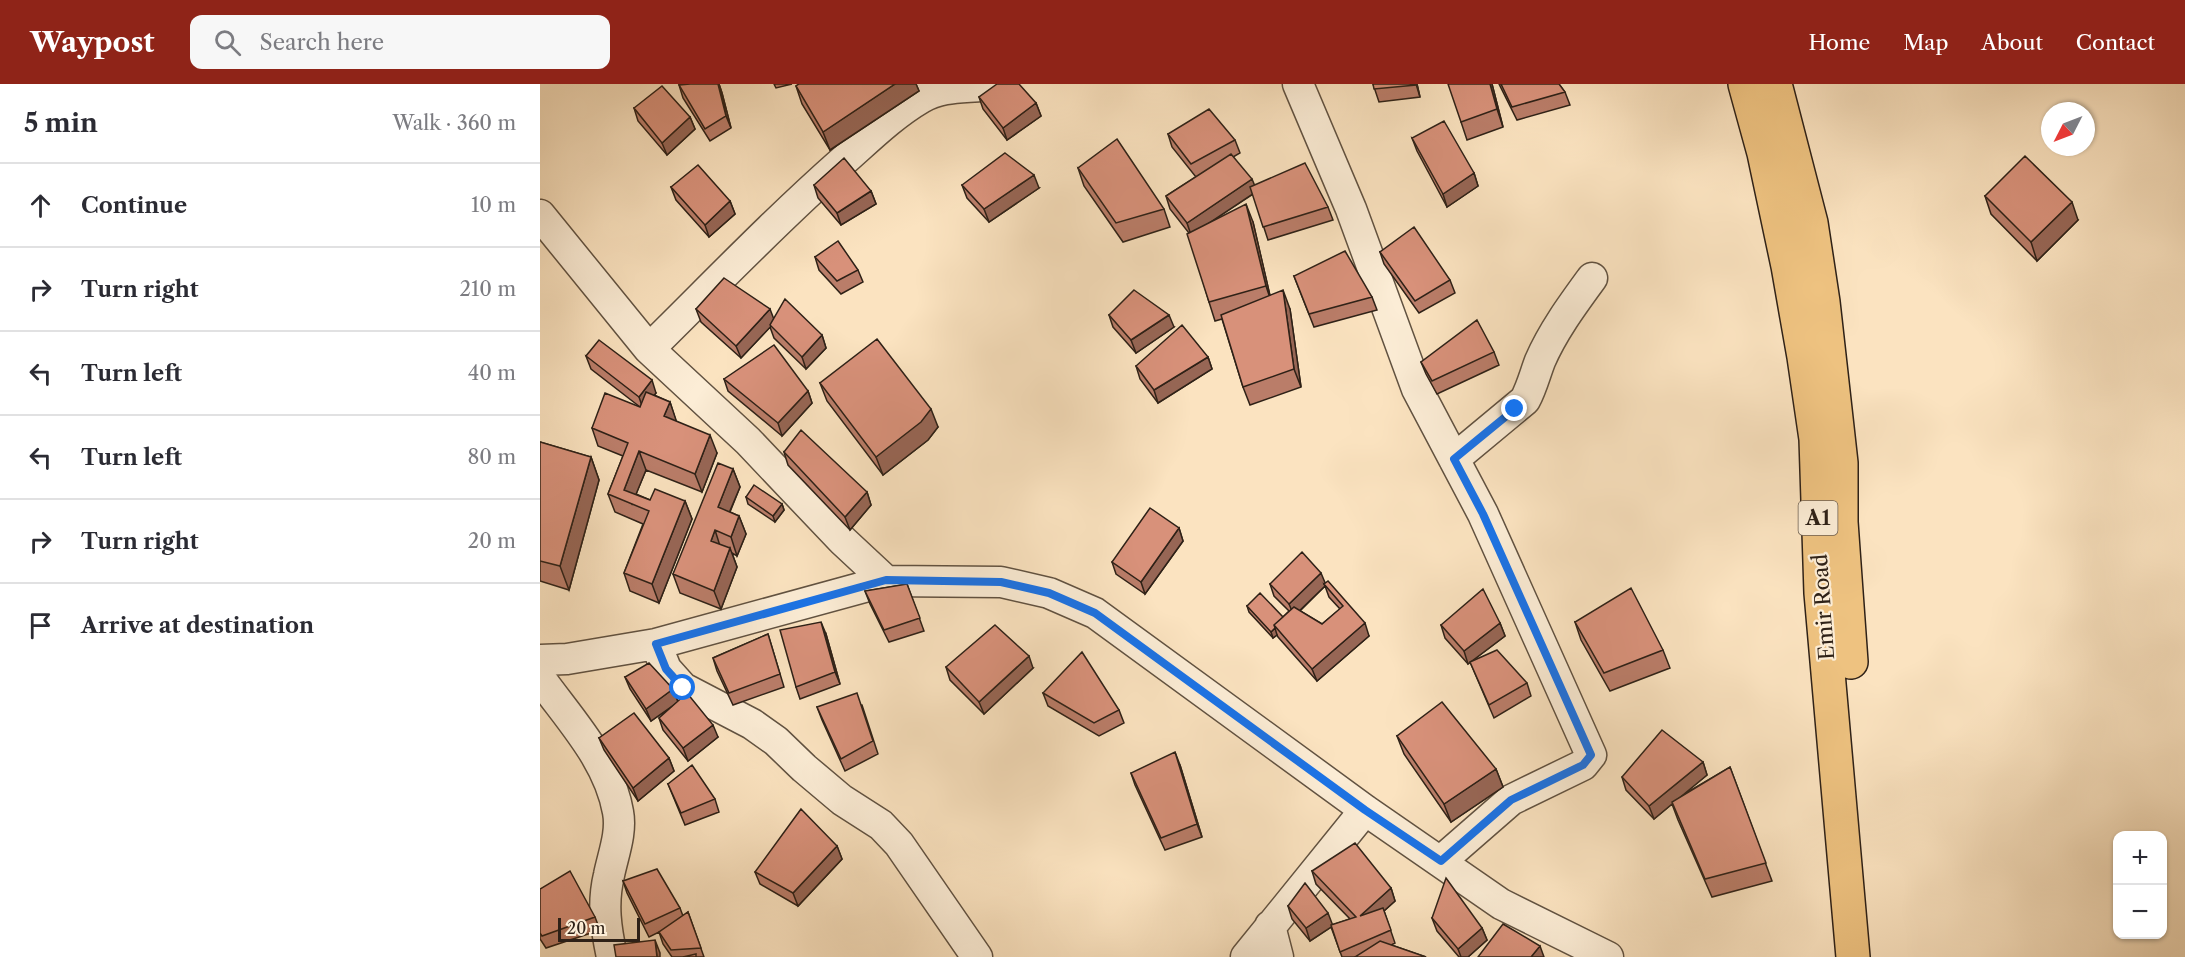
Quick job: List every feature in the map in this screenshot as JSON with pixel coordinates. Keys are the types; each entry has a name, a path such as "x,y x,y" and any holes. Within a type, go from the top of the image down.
{"highway":[{"name":"Emir Road","path":"1745,84 1764,153 1788,266 1816,439 1821,593 1853,957"},
{"name":"Emir Road","path":"1775,84 1811,223 1823,302 1841,463 1841,522 1847,619 1876,957"}],"street":[{"path":"649,349 753,245 888,121 921,98 945,88 996,84"},
{"path":"1298,84 1351,209 1417,389 1483,514 1591,755 1583,765 1511,800 1441,861"},
{"path":"540,215 649,349 748,441 842,540 886,580"},
{"path":"1454,459 1525,400 1532,387 1540,361 1557,328 1592,278"},
{"path":"540,660 567,659 656,644 886,580 1001,582 1049,593 1095,613 1365,810 1501,904 1608,957"},
{"path":"656,644 666,669 683,688 752,724 776,741 842,800 881,825 899,844 977,957"},
{"path":"540,678 591,746 609,781 619,813 618,838 608,877 604,909 612,957"},
{"path":"1246,957 1365,810"},
{"path":"1270,926 1278,957"}],"building":[{"path":"718,84 726,116 705,129 679,85"},
{"path":"799,84 895,84 823,132 796,86"},
{"path":"997,84 1019,84 1036,103 1003,128 979,97"},
{"path":"1373,84 1416,84 1416,85 1374,89"},
{"path":"1448,84 1490,84 1497,109 1461,122"},
{"path":"1501,84 1559,84 1565,92 1512,107"},
{"path":"662,86 690,117 662,143 634,108"},
{"path":"1209,109 1235,140 1191,164 1168,134"},
{"path":"1444,121 1474,173 1443,194 1412,138"},
{"path":"1117,139 1164,209 1116,223 1078,168"},
{"path":"1005,153 1034,175 984,209 962,185"},
{"path":"1231,154 1252,179 1187,223 1166,196"},
{"path":"2025,156 2072,202 2031,242 1985,196"},
{"path":"844,158 871,191 837,213 814,185"},
{"path":"1305,163 1328,207 1263,227 1250,187"},
{"path":"698,165 730,201 705,225 671,187"},
{"path":"1246,204 1266,286 1209,302 1187,234"},
{"path":"1414,227 1450,280 1415,301 1380,252"},
{"path":"838,241 858,270 837,281 815,257"},
{"path":"1345,251 1372,297 1309,314 1294,276"},
{"path":"724,278 770,309 736,346 696,309"},
{"path":"1134,290 1169,315 1131,340 1109,315"},
{"path":"1283,290 1294,369 1243,387 1221,315"},
{"path":"785,299 822,335 802,357 770,325"},
{"path":"1477,320 1494,352 1432,381 1421,362"},
{"path":"1182,325 1208,357 1154,390 1136,366"},
{"path":"877,339 931,409 921,422 876,457 820,383"},
{"path":"599,340 652,380 639,397 586,356"},
{"path":"774,345 808,391 778,423 724,379"},
{"path":"646,392 670,402 664,416 710,435 695,474 639,451 624,490 650,500 655,489 685,501 652,584 624,573 649,511 608,494 628,443 592,428 605,393 640,407"},
{"path":"801,430 867,492 845,517 784,452"},
{"path":"540,442 591,457 560,566 540,561"},
{"path":"718,463 733,469 718,507 739,516 731,537 715,530 711,541 730,548 714,591 673,574"},
{"path":"754,485 782,504 773,516 746,497"},
{"path":"1150,508 1179,528 1141,582 1112,562"},
{"path":"1302,552 1321,573 1289,604 1270,584"},
{"path":"1328,581 1365,623 1312,669 1274,625 1294,607 1322,624 1343,606 1324,584"},
{"path":"907,584 920,618 884,630 865,591"},
{"path":"1631,588 1663,650 1604,673 1575,622"},
{"path":"1483,589 1500,623 1464,651 1441,625"},
{"path":"1260,593 1283,617 1274,625 1275,628 1271,632 1247,606"},
{"path":"821,622 835,672 796,687 780,630"},
{"path":"995,625 1029,656 979,702 946,667"},
{"path":"768,634 780,674 729,693 713,658"},
{"path":"1497,650 1527,683 1489,705 1470,662"},
{"path":"1082,652 1119,710 1094,723 1043,693"},
{"path":"649,663 673,689 646,709 625,677"},
{"path":"687,693 713,725 683,748 659,718"},
{"path":"857,693 873,741 841,759 817,707"},
{"path":"1442,702 1496,769 1444,804 1397,736"},
{"path":"634,713 669,758 633,788 599,738"},
{"path":"1662,730 1703,762 1649,806 1622,777"},
{"path":"1175,752 1197,824 1161,838 1131,773"},
{"path":"692,765 715,799 681,813 668,784"},
{"path":"1730,767 1766,863 1705,879 1672,802"},
{"path":"801,809 837,846 793,893 755,872"},
{"path":"1355,843 1391,888 1360,916 1383,908 1391,930 1340,952 1331,925 1356,917 1312,871"},
{"path":"657,869 680,908 645,924 623,881"},
{"path":"570,871 595,917 542,936 540,933 540,889"},
{"path":"1446,878 1482,928 1458,949 1432,918"},
{"path":"1305,883 1328,913 1306,928 1288,906"},
{"path":"688,912 701,948 671,950 659,932"},
{"path":"1503,924 1540,946 1531,957 1478,957"},
{"path":"655,940 657,957 616,957 614,945"},
{"path":"1380,941 1426,957 1355,957"}],"route":[{"path":"683,688 666,669 656,644 886,580 1001,582 1049,593 1095,613 1365,810 1441,861 1511,800 1583,765 1591,755 1483,514 1454,459 1515,409"}]}
